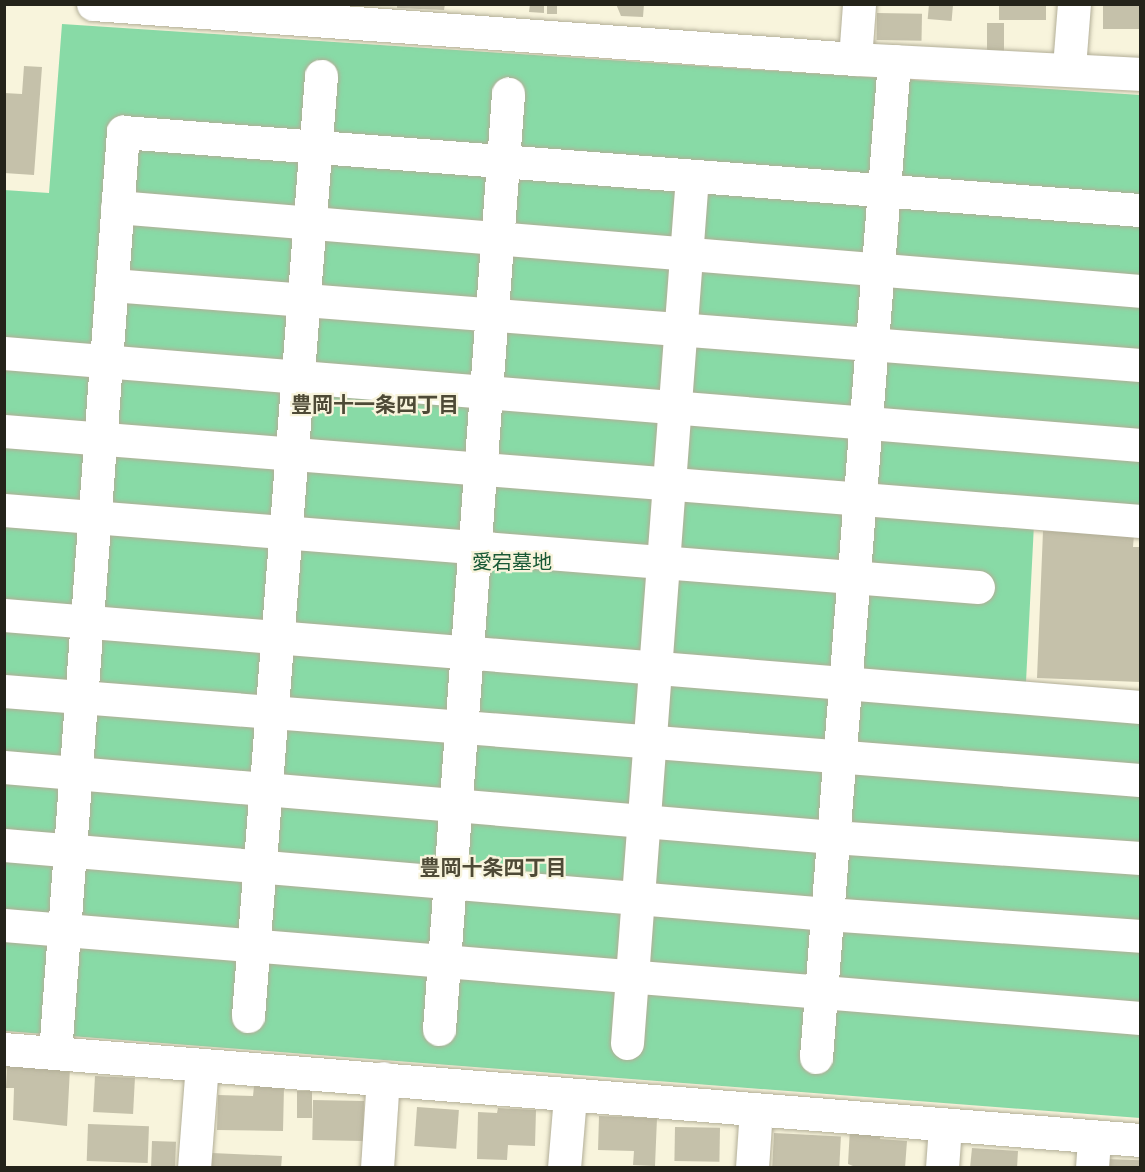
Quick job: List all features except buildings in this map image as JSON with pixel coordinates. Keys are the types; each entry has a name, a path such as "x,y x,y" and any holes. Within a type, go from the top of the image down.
{"street":[{"path":"93,4 894,61 1069,68 1140,74"},
{"path":"855,58 859,4"},
{"path":"1069,68 1074,4"},
{"path":"816,1057 894,61"},
{"path":"248,1016 321,76"},
{"path":"439,1029 508,94"},
{"path":"55,1053 123,132 1140,210"},
{"path":"627,1043 692,177"},
{"path":"117,207 1140,291"},
{"path":"112,285 1140,365"},
{"path":"4,353 1140,445"},
{"path":"4,431 1140,521"},
{"path":"4,510 978,587"},
{"path":"4,615 1140,706"},
{"path":"4,691 1140,780"},
{"path":"4,767 833,837 1140,858"},
{"path":"4,845 827,914 1140,936"},
{"path":"4,925 1140,1018"},
{"path":"4,1049 383,1078 570,1096 945,1126 1093,1152 1140,1140"},
{"path":"194,1167 202,1065"},
{"path":"377,1167 383,1078"},
{"path":"564,1167 570,1096"},
{"path":"752,1167 756,1110"},
{"path":"942,1167 945,1126"}],"green space":[{"name":"愛宕墓地","path":"62,24 1140,95 1140,530 1034,524 1026,682 1140,692 1140,1118 5,1031 4,190 49,193"}],"district":[{"name":"豊岡十一条四丁目","path":"375,405"},
{"name":"豊岡十条四丁目","path":"493,868"}]}
